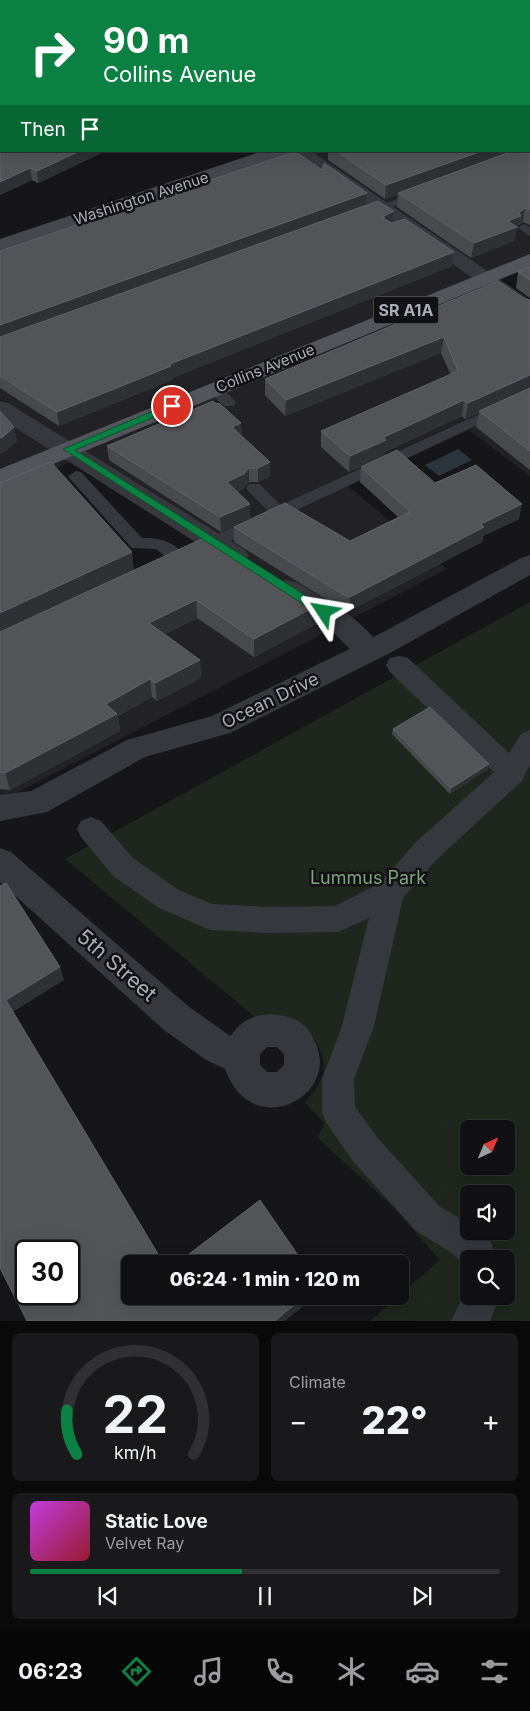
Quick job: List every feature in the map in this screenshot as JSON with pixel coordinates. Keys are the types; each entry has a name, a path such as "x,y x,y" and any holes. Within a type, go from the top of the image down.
{"main road":[{"name":"Washington Avenue","path":"0,227 227,152"},
{"name":"Washington Avenue","path":"0,246 279,152"},
{"name":"Collins Avenue","path":"0,478 68,449 221,396 485,278 530,260"}],"street":[{"path":"300,152 382,208 400,227 485,278 530,309"},
{"path":"0,408 68,449 339,622 369,651"},
{"name":"Ocean Drive","path":"0,808 36,803 137,748 220,725 369,651 530,564"},
{"path":"399,665 476,736 512,773"},
{"path":"91,828 124,867 169,899 210,917 270,920 338,919 390,892 426,851 512,773 530,741"},
{"name":"5th Street","path":"0,862 176,1018 218,1048 241,1058"},
{"path":"390,892 358,1026 338,1080 339,1112 364,1148 428,1219 463,1238 476,1250"},
{"path":"469,1321 478,1305"}],"lane":[{"path":"360,216 433,188"},
{"path":"161,568 530,395"},
{"path":"76,476 138,544 153,543 166,545 179,559"},
{"path":"254,488 279,512"}],"shaded area":[{"path":"293,152 530,152 530,257 479,276 530,314 530,476 469,430 348,486 447,569 9,797 0,798 0,650 226,542 0,399 0,253"},
{"path":"0,413 75,460 0,492"},
{"path":"458,449 472,460 439,476 425,465"}],"green space":[{"name":"Lummus Park","path":"530,602 530,1321 370,1321 388,1305 409,1305 409,1287 440,1260 395,1209 318,1138 324,1123 305,1103 319,1084 324,1067 323,1057 313,1037 296,1022 287,1017 269,1015 255,1017 65,859"}],"building":[{"path":"0,152 78,152 37,171 30,168 0,182"},
{"path":"337,152 479,152 386,185"},
{"path":"510,152 530,152 530,210 525,208 519,213 521,216 508,221 517,227 474,243 398,193"},
{"path":"291,153 299,154 322,170 324,163 367,193 0,325 0,251"},
{"path":"378,201 394,211 384,216 384,219 392,223 405,219 454,252 170,364 171,366 57,412 0,376 0,337"},
{"path":"530,267 530,280 518,272"},
{"path":"498,281 525,299 530,300 530,375 468,403 464,400 384,437 386,440 350,456 321,431 458,371 444,337 286,400 265,379"},
{"path":"530,388 530,451 479,411"},
{"path":"213,401 216,404 219,403 241,423 232,427 270,462 258,468 249,468 244,474 227,482 250,504 220,517 107,446"},
{"path":"0,411 14,427 0,438"},
{"path":"397,450 435,483 476,465 522,504 481,524 484,527 350,597 234,527 285,503 350,541 410,512 361,467"},
{"path":"51,462 132,552 0,613 0,483"},
{"path":"208,536 318,605 254,639 196,600 149,623 200,660 155,683 150,679 106,704 117,714 5,773 0,772 0,632"},
{"path":"430,707 489,764 451,788 393,729"},
{"path":"6,883 60,967 6,1000 159,1255 121,1255 121,1305 294,1305 275,1321 27,1321 19,1305 80,1305 80,1240 15,1240 15,1297 0,1268 0,886"},
{"path":"260,1200 298,1255 188,1255"}],"route":[{"path":"172,406 68,449 324,612"}]}
